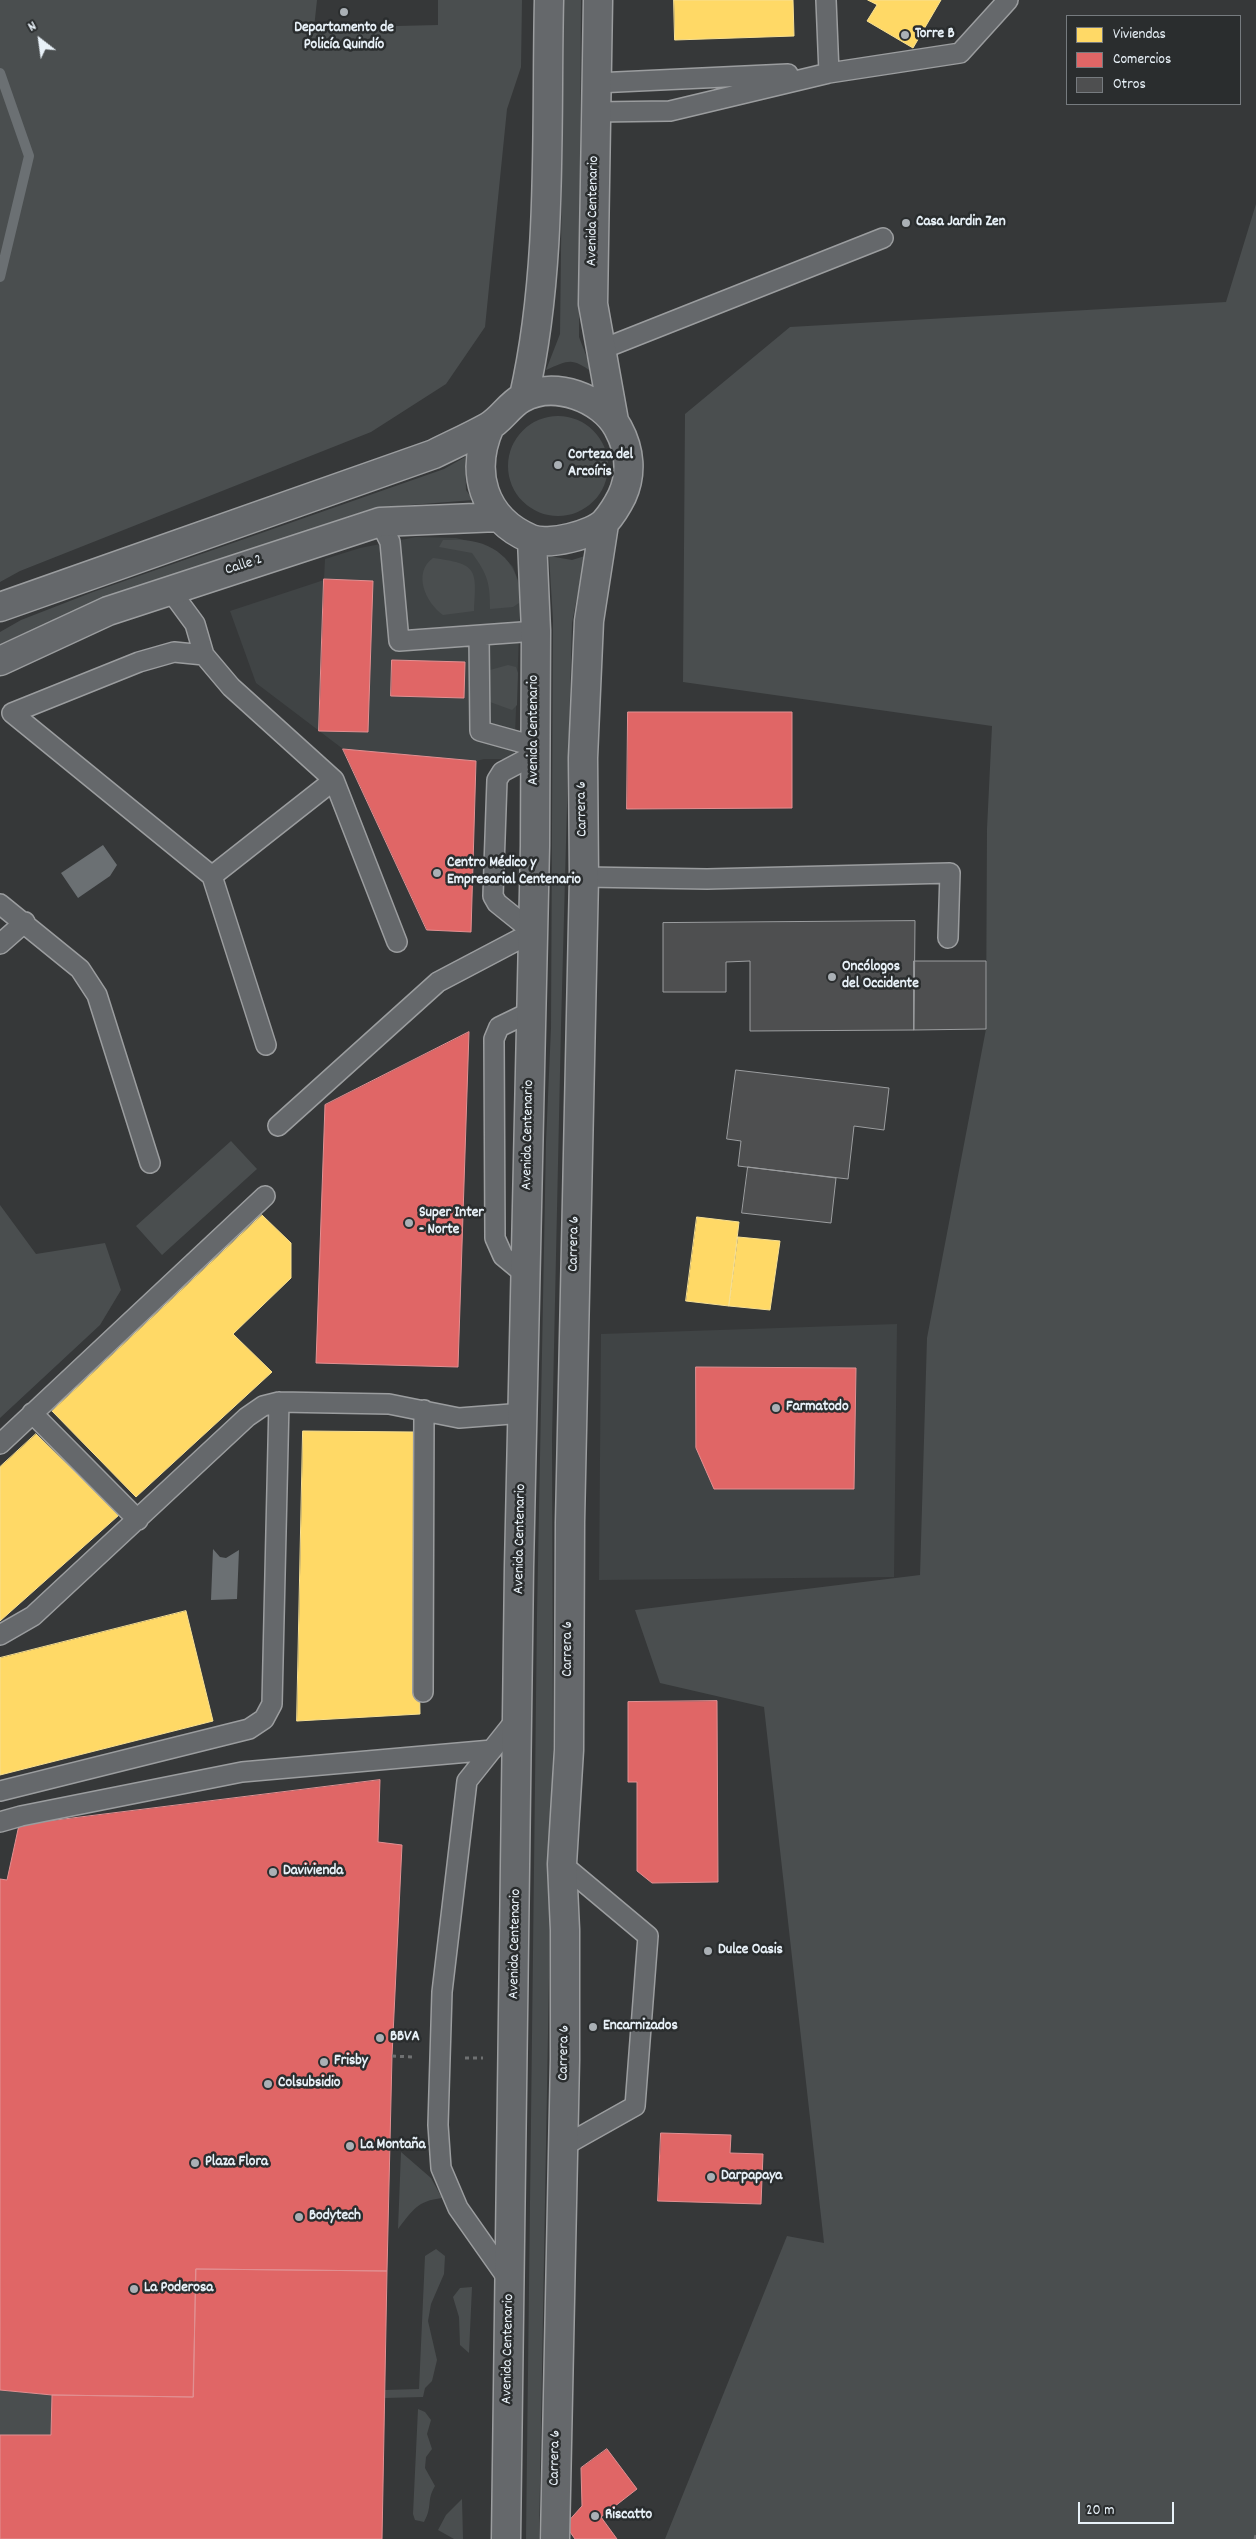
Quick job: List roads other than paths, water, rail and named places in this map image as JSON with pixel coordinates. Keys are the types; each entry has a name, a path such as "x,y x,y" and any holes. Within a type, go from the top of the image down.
{"main road":[{"path":"524,396 535,346 543,267 549,0"},
{"name":"Avenida Centenario","path":"598,0 593,304 614,421"},
{"path":"0,607 434,454 490,426 508,407 524,396 549,391 574,394 595,403 614,421 624,440 629,463 626,486 616,507 604,524 580,536 556,541 532,540 498,517 485,495 480,470 482,445 490,426"},
{"name":"Calle 2","path":"0,661 108,611 380,522 498,517"},
{"name":"Carrera 6","path":"555,2539 565,2029 565,1930 562,1864 569,1750 570,1522 584,877 583,758 589,621 604,524"},
{"name":"Avenida Centenario","path":"506,2539 519,1567 532,1012 536,631 532,540"}],"lane":[{"path":"826,0 829,73"},
{"path":"596,112 670,111 829,73 960,53 1008,0"},
{"path":"596,83 829,73"},
{"path":"600,350 883,238"},
{"path":"380,522 390,542 399,641 536,631"},
{"path":"170,590 195,624 204,655 231,687 334,780 397,942"},
{"path":"479,636 480,731 534,750"},
{"path":"6,716 139,662 174,652 204,655"},
{"path":"6,716 212,876 266,1045"},
{"path":"278,1126 438,982 533,932 497,904 493,896 497,780 502,772 534,750"},
{"path":"212,876 334,780"},
{"path":"584,877 707,879 950,873 948,938"},
{"path":"0,904 25,922 80,969 98,995 150,1163"},
{"path":"0,944 25,922"},
{"path":"527,1276 503,1256 495,1238 494,1039 499,1027 532,1012"},
{"path":"0,1444 264,1196"},
{"path":"0,1635 33,1616 247,1417 263,1406 279,1402 389,1404 458,1418 524,1413"},
{"path":"0,1791 249,1729 264,1719 272,1704 279,1402"},
{"path":"423,1692 424,1410"},
{"path":"32,1413 138,1520"},
{"path":"510,2282 458,2208 441,2168 438,2125 442,1992 467,1782 518,1717"},
{"path":"0,1822 21,1816 242,1772 492,1750"},
{"path":"562,1864 648,1936 636,2106 562,2147"}],"waterway":[{"path":"0,73 29,156 0,277"}],"place":[{"name":"Departamento de Policía Quindío","path":"344,12"},
{"name":"Torre B","path":"905,35"},
{"name":"Casa Jardin Zen","path":"906,223"},
{"name":"Corteza del Arcoíris","path":"558,465"},
{"name":"Centro Médico y Empresarial Centenario","path":"437,873"},
{"name":"Oncólogos del Occidente","path":"832,977"},
{"name":"Super Inter - Norte","path":"409,1223"},
{"name":"Farmatodo","path":"776,1408"},
{"name":"Davivienda","path":"273,1872"},
{"name":"Dulce Oasis","path":"708,1951"},
{"name":"Encarnizados","path":"593,2027"},
{"name":"BBVA","path":"380,2038"},
{"name":"Frisby","path":"324,2062"},
{"name":"Colsubsidio","path":"268,2084"},
{"name":"La Montaña","path":"350,2146"},
{"name":"Plaza Flora","path":"195,2163"},
{"name":"Darpapaya","path":"711,2177"},
{"name":"Bodytech","path":"299,2217"},
{"name":"La Poderosa","path":"134,2289"},
{"name":"Riscatto","path":"595,2516"}]}
